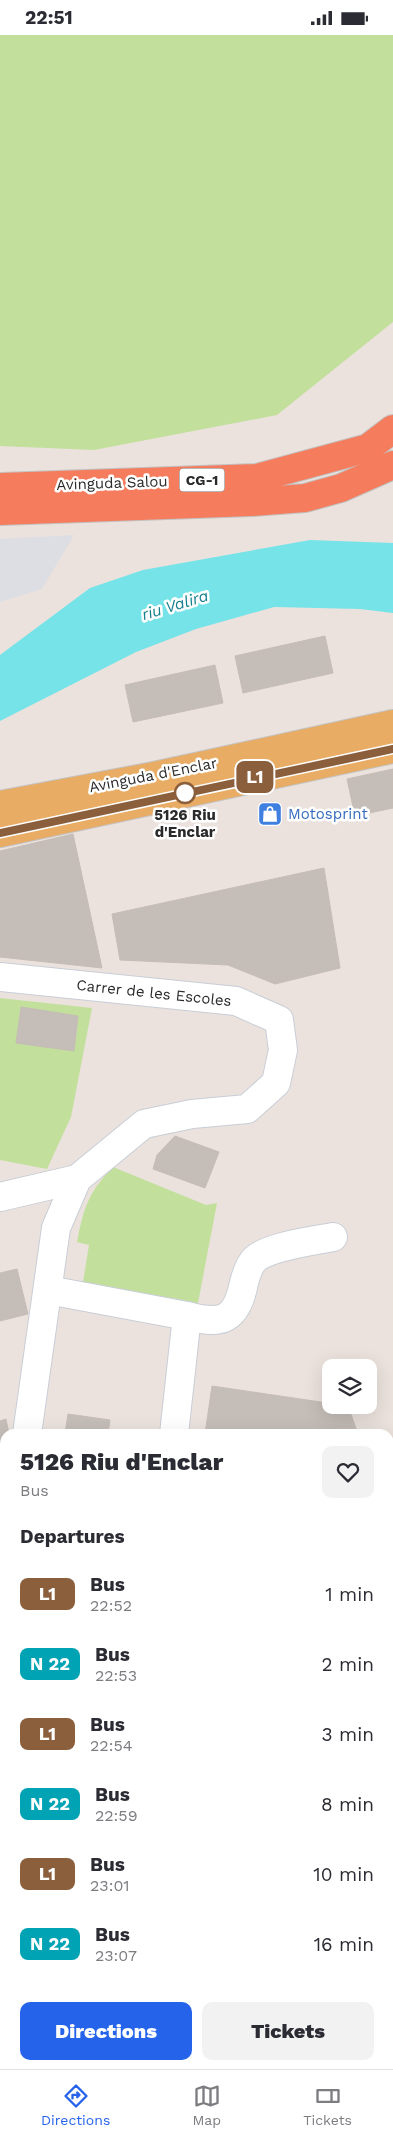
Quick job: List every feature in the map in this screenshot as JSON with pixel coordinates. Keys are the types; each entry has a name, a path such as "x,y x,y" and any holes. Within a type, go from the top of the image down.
{"highway":[{"name":"Avinguda Salou","path":"0,487 256,479 368,449 393,429"},
{"name":"CG-1","path":"0,511 252,502 305,498 341,488 391,470"}],"main road":[{"name":"Avinguda d'Enclar","path":"0,805 163,774 393,724"},
{"name":"Avinguda d'Enclar","path":"0,833 393,749"}],"street":[{"name":"Carrer de les Escoles","path":"0,977 236,1001 280,1020 283,1050 276,1083 247,1109 192,1114 144,1124 77,1179 0,1197"},
{"name":"Carrer de les Escoles","path":"28,1429 56,1228 77,1179"},
{"path":"48,1290 205,1321 222,1320 235,1311 247,1273 255,1259 270,1251 333,1237"},
{"path":"175,1429 187,1316"}],"shaded area":[{"path":"74,535 42,589 0,602 0,539"}],"green space":[{"path":"0,35 393,35 393,322 277,415 94,450 0,446"},
{"path":"0,998 92,1008 71,1117 47,1169 0,1160"},
{"path":"113,1167 206,1205 217,1203 198,1303 83,1282 89,1245 77,1242 82,1219 92,1193"}],"water":[{"name":"riu Valira","path":"310,540 393,543 393,613 360,609 274,607 196,629 136,652 0,721 0,655 90,588 143,570"}],"building":[{"path":"325,636 333,673 243,693 235,656"},
{"path":"215,665 223,703 133,722 125,685"},
{"path":"393,769 393,808 355,816 347,779"},
{"path":"73,834 102,968 0,957 0,851"},
{"path":"324,868 340,968 275,984 228,965 120,960 112,914"},
{"path":"21,1007 78,1016 74,1051 16,1043"},
{"path":"175,1136 219,1152 205,1188 153,1169 157,1155"},
{"path":"17,1269 28,1314 0,1321 0,1273"},
{"path":"212,1386 322,1402 322,1414 351,1414 356,1429 206,1429"},
{"path":"68,1414 110,1420 109,1429 66,1429"},
{"path":"6,1419 8,1429 0,1429 0,1421"}],"bus line":[{"name":"L1","path":"0,833 273,773 393,749"}],"place":[{"name":"5126 Riu d'Enclar","path":"185,793"},
{"name":"Motosprint","path":"270,814"}]}
